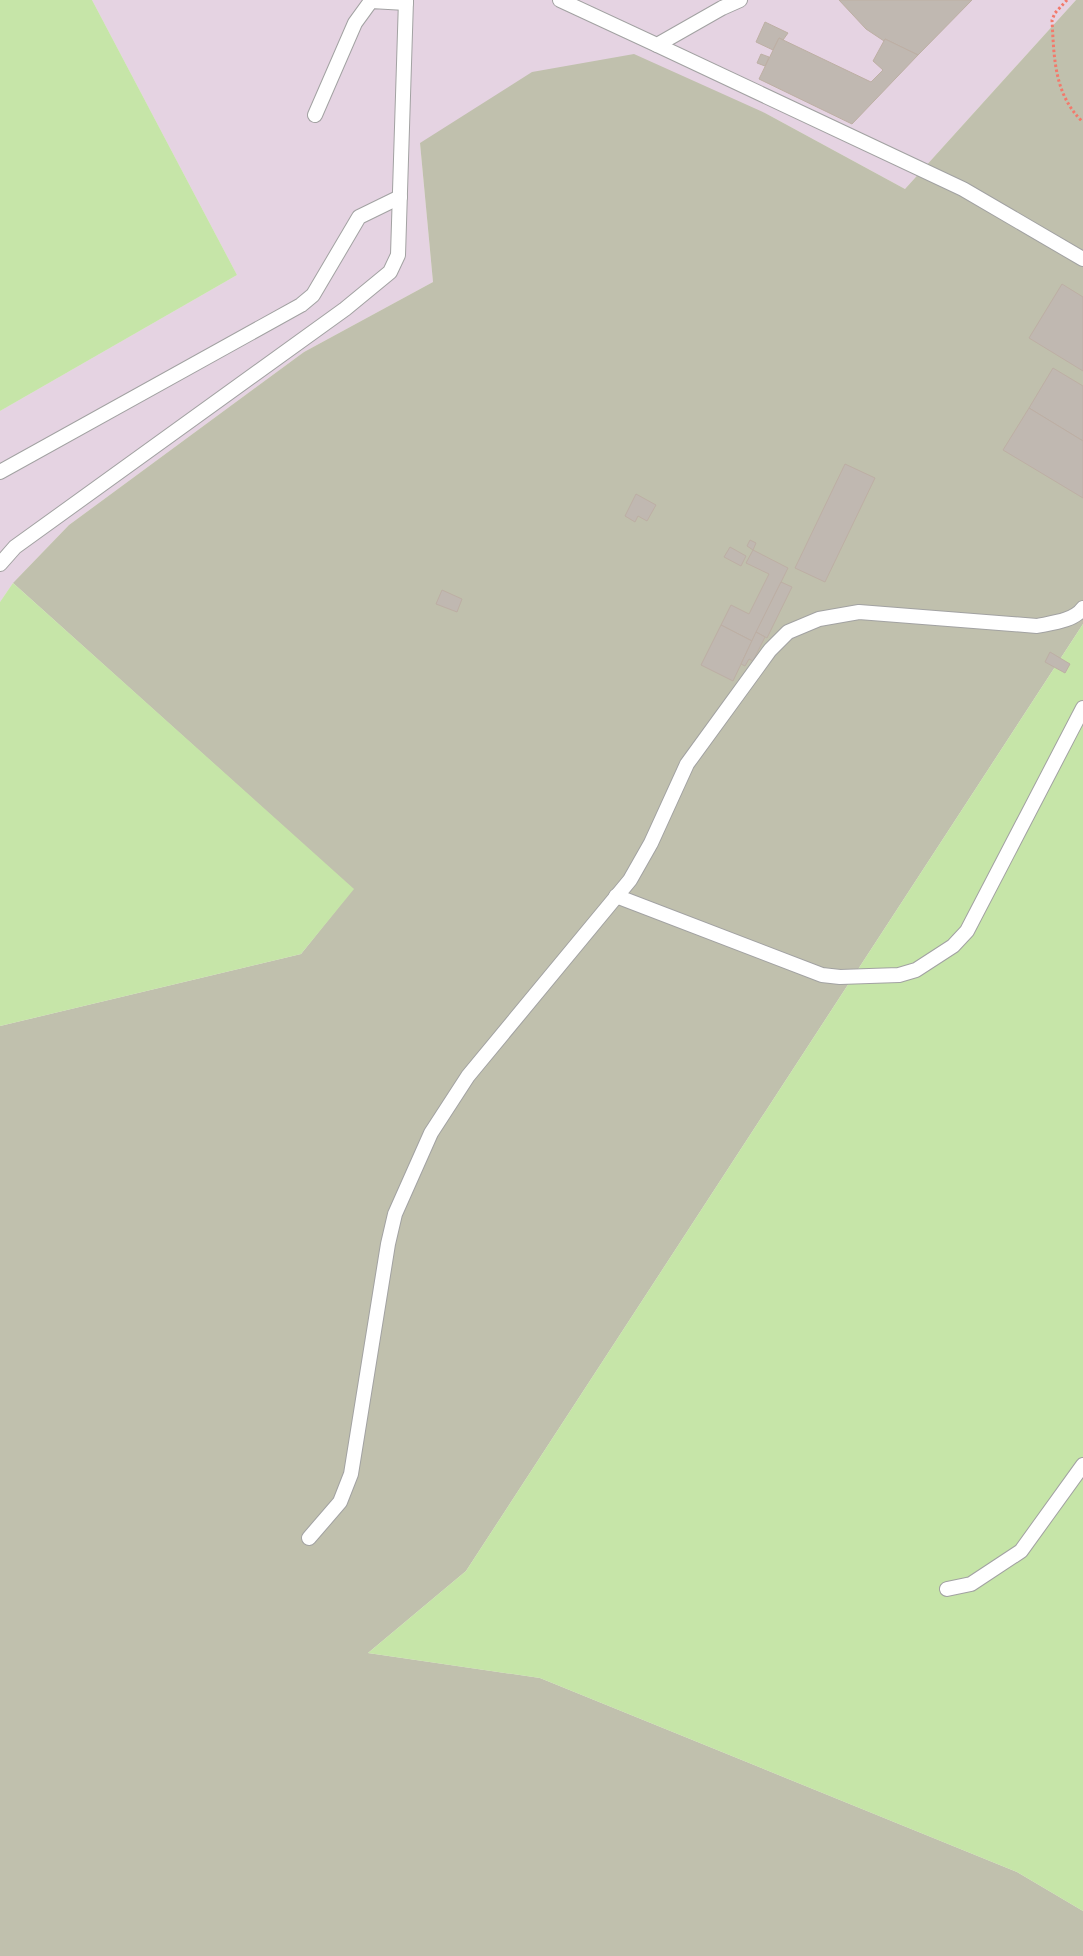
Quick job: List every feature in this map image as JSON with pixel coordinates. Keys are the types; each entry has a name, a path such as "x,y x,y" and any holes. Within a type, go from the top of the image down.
{"lane":[{"path":"0,564 15,547 336,315 390,272 398,255 406,2 370,0 355,23 315,115"},
{"path":"560,0 964,189 1083,259"},
{"path":"657,45 722,8 740,0"},
{"path":"0,472 301,305 313,295 359,217 400,197"},
{"path":"309,1538 340,1502 351,1474 394,1214 431,1134 468,1076 630,880 651,843 687,764 770,650 788,632 819,618 859,612 1037,626 1066,620 1081,612 1083,608"},
{"path":"616,896 822,975 899,975 916,970 952,946 967,930 1083,708"},
{"path":"947,1589 971,1584 1021,1551 1083,1465"}],"path":[{"path":"1067,0 1055,13 1052,20 1055,69 1061,90 1072,112 1083,122"}],"shaded area":[{"path":"92,0 1076,0 905,189 765,113 420,143 433,282 304,352 69,525 13,583 0,602 0,411 237,275"},
{"path":"1076,0 1083,0 1083,624 466,1571 368,1653 540,1678 1017,1872 1083,1911 1083,1956 0,1956 0,1026 301,954 353,889 13,583 69,525 304,352 433,282 420,143 532,72 634,54 765,113 905,189"}],"green space":[{"path":"0,0 92,0 237,275 0,411"},
{"path":"13,583 354,889 301,954 0,1026 0,602"},
{"path":"1083,624 1083,1911 1017,1872 540,1678 368,1653 466,1571"}],"building":[{"path":"839,0 972,0 918,55 885,39 884,41 866,29"},
{"path":"765,22 788,33 783,40 779,38 773,50 756,42"},
{"path":"779,38 871,82 883,70 873,61 885,39 918,55 852,124 759,79"},
{"path":"761,54 769,57 765,66 757,63"},
{"path":"1062,284 1083,297 1083,371 1029,338"},
{"path":"1053,368 1083,386 1083,441 1029,408"},
{"path":"1029,408 1083,441 1083,498 1003,450"},
{"path":"845,464 875,478 825,582 795,568"},
{"path":"636,494 656,505 647,521 638,516 635,522 625,516"},
{"path":"750,540 756,543 753,550 747,546"},
{"path":"730,547 746,556 741,566 724,557"},
{"path":"753,550 788,568 752,641 721,625 731,605 749,614 769,574 746,563"},
{"path":"781,582 792,587 767,638 756,632"},
{"path":"442,590 462,599 457,612 436,604"},
{"path":"721,625 752,641 733,681 701,665"},
{"path":"756,632 765,637 753,661 749,659 745,666 741,664"},
{"path":"1050,652 1070,664 1065,673 1045,662"}]}
